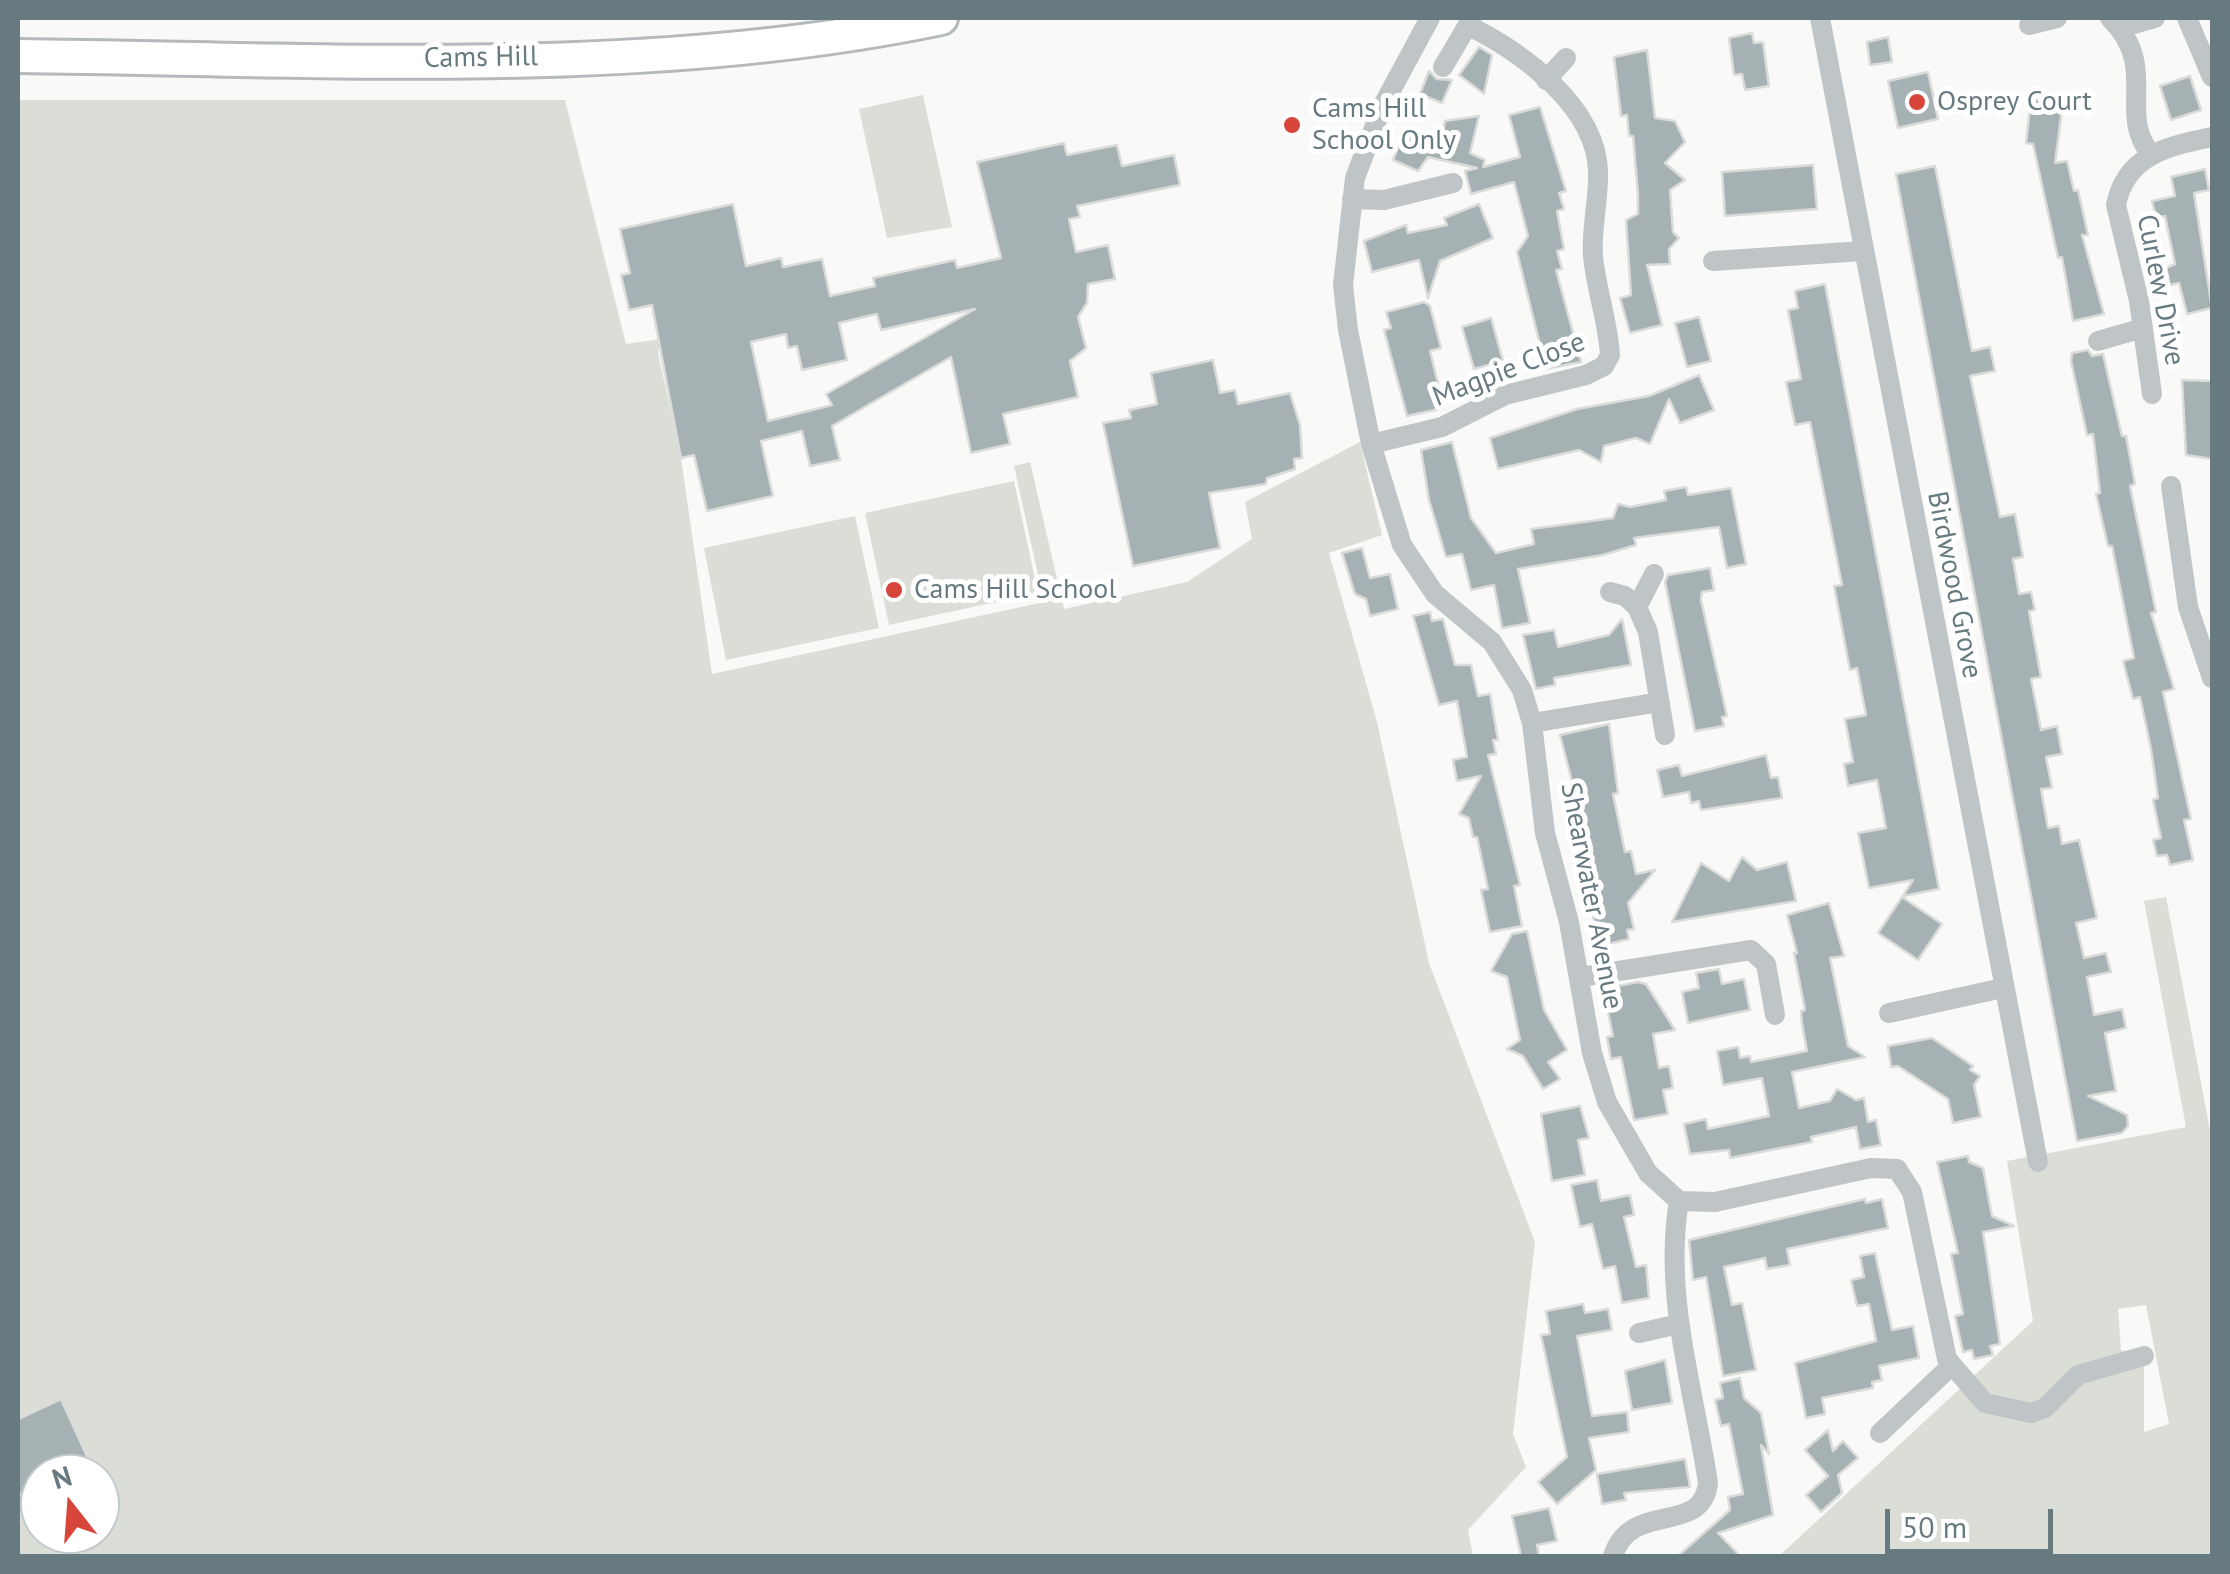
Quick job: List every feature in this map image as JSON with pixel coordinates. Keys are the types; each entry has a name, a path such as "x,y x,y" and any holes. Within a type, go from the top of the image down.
{"main road":[{"name":"Cams Hill","path":"18,56 640,56 749,50 941,18"}],"street":[{"name":"Shearwater Avenue","path":"1430,18 1365,145 1352,199 1343,285 1371,444 1387,506 1417,573 1508,663 1532,723 1545,833 1580,977 1592,1053 1608,1102 1648,1173 1679,1201"},
{"name":"Birdwood Grove","path":"1820,18 2038,1162"},
{"path":"2029,25 2057,18"},
{"path":"2155,18 2115,23 2137,59 2138,124 2150,153 2212,138"},
{"path":"2187,18 2212,77"},
{"path":"1443,68 1472,22"},
{"name":"Magpie Close","path":"1371,444 1442,427 1505,396 1586,376 1604,366 1610,355 1594,260 1598,169 1594,145 1575,112 1546,80 1472,22"},
{"path":"1546,80 1566,58"},
{"name":"Curlew Drive","path":"2150,153 2128,176 2116,205 2143,328 2152,394"},
{"path":"1352,199 1384,200 1453,184"},
{"path":"1712,261 1863,251"},
{"path":"2098,341 2143,328"},
{"path":"2171,486 2188,606 2212,678"},
{"path":"1637,607 1654,574"},
{"path":"1610,592 1625,596 1637,607 1648,632 1666,735"},
{"path":"1532,723 1660,702"},
{"path":"1580,977 1751,950 1766,964 1775,1015"},
{"path":"1888,1013 2003,988"},
{"path":"1613,1556 1622,1538 1641,1523 1690,1513 1706,1498 1705,1468 1679,1324 1673,1246 1679,1201 1715,1202 1870,1168 1898,1169 1912,1192 1950,1367 1985,1403 2031,1412 2045,1408 2078,1375 2144,1356"},
{"path":"1639,1333 1679,1324"},
{"path":"1880,1434 1950,1367"}],"shaded area":[{"path":"923,95 952,227 887,238 859,109"},
{"path":"18,100 565,100 626,344 661,339 658,353 681,458 712,674 1044,602 1014,466 1030,462 1064,609 1187,582 1252,539 1245,502 1360,442 1382,535 1329,553 1377,722 1429,963 1535,1242 1513,1434 1526,1467 1468,1530 1473,1556 18,1556"},
{"path":"1014,481 1038,593 889,625 865,513"},
{"path":"855,516 879,628 726,660 704,548"},
{"path":"2166,897 2212,1141 2212,1556 1779,1556 2033,1321 2007,1161 2186,1127 2144,901","holes":["2146,1305 2169,1424 2144,1432 2144,1356 2121,1350 2118,1309"]}],"building":[{"path":"1752,33 1754,43 1763,42 1769,86 1745,90 1742,74 1734,75 1729,38"},
{"path":"1888,37 1892,62 1870,65 1867,42"},
{"path":"1479,47 1492,55 1484,94 1459,75"},
{"path":"1647,50 1655,118 1675,121 1685,142 1665,163 1685,180 1670,190 1673,232 1679,238 1669,249 1670,264 1647,265 1662,325 1630,333 1620,298 1631,295 1626,220 1638,214 1638,195 1633,136 1629,136 1627,115 1621,116 1614,57"},
{"path":"1429,71 1437,79 1452,80 1442,103 1420,94"},
{"name":"Osprey Court","path":"1928,72 1938,119 1898,128 1888,81"},
{"path":"2190,76 2201,110 2171,120 2160,86"},
{"path":"2031,99 2063,102 2055,163 2067,161 2074,191 2078,190 2088,235 2082,235 2104,314 2073,321 2062,257 2058,258 2033,144 2026,143"},
{"path":"1540,107 1566,191 1559,193 1564,209 1557,211 1564,249 1557,251 1562,269 1556,270 1581,362 1546,369 1517,252 1528,236 1514,182 1471,194 1465,171 1477,168 1428,157 1418,171 1393,160 1406,127 1441,141 1445,121 1479,116 1470,153 1485,160 1483,167 1520,157 1509,115"},
{"path":"1064,143 1067,155 1117,145 1122,166 1174,155 1180,185 1077,206 1080,217 1069,219 1076,252 1108,245 1115,279 1088,284 1087,303 1078,317 1086,348 1070,361 1078,397 1003,414 1010,444 971,453 951,357 832,426 840,460 810,466 802,431 761,441 773,496 707,511 694,455 681,458 652,305 629,310 621,275 630,273 620,229 733,204 746,266 781,258 783,267 822,259 830,296 875,286 873,278 955,260 957,268 1001,258 977,162","holes":["975,309 826,394 832,405 768,421 751,342 786,334 788,348 797,346 802,370 847,360 839,323 877,314 881,330"]},
{"path":"1813,165 1817,209 1725,216 1722,172"},
{"path":"1935,166 1972,351 1990,347 1995,371 1970,376 2000,517 2015,514 2023,557 2013,559 2019,594 2031,592 2035,610 2029,611 2041,677 2031,679 2041,730 2057,726 2062,754 2046,757 2052,788 2041,789 2048,828 2059,826 2062,844 2079,840 2097,918 2076,923 2084,958 2106,953 2111,972 2087,977 2094,1015 2122,1009 2126,1028 2105,1033 2116,1091 2088,1096 2127,1115 2128,1126 2122,1133 2077,1141 1896,174"},
{"path":"2205,169 2209,190 2194,193 2212,308 2187,314 2179,283 2170,285 2166,268 2175,264 2165,216 2156,218 2152,201 2175,196 2171,177"},
{"path":"1479,204 1493,238 1440,261 1428,298 1419,260 1372,272 1364,241 1406,225 1408,233 1447,225 1444,218"},
{"path":"1825,284 1939,889 1903,896 1913,880 1869,888 1858,833 1886,828 1877,780 1848,786 1844,764 1853,762 1845,719 1866,715 1857,668 1850,670 1834,586 1842,585 1810,422 1795,425 1786,382 1801,379 1788,310 1798,308 1795,291"},
{"path":"1424,302 1430,306 1441,348 1430,351 1444,408 1407,416 1384,330 1391,328 1386,312"},
{"path":"1699,317 1711,361 1687,367 1675,323"},
{"path":"1491,318 1503,361 1474,369 1462,327"},
{"path":"2088,350 2092,356 2103,354 2122,436 2126,436 2135,484 2130,486 2156,612 2151,613 2174,689 2163,692 2191,819 2184,820 2193,860 2170,865 2167,855 2157,856 2153,840 2161,838 2153,800 2158,798 2151,749 2140,697 2133,699 2123,661 2134,658 2112,546 2108,546 2096,494 2100,493 2093,434 2087,435 2071,361 2072,353"},
{"path":"1213,360 1220,393 1235,390 1238,404 1290,393 1300,425 1302,458 1294,459 1295,469 1267,478 1266,484 1209,493 1220,548 1133,566 1103,423 1131,418 1129,410 1157,404 1151,373"},
{"path":"1699,375 1714,410 1680,423 1669,399 1650,444 1636,438 1604,446 1601,462 1579,450 1498,469 1490,438 1577,409 1649,396"},
{"path":"2182,380 2212,381 2212,459 2186,455"},
{"path":"1452,442 1471,518 1496,553 1534,544 1531,529 1613,518 1618,504 1630,507 1666,500 1664,491 1686,487 1688,495 1731,488 1746,564 1727,568 1719,527 1634,538 1636,545 1603,555 1518,569 1530,623 1502,628 1494,585 1471,590 1462,554 1446,557 1429,500 1421,450"},
{"path":"1362,548 1370,578 1390,574 1398,609 1370,616 1366,599 1355,594 1342,553"},
{"path":"1710,568 1714,590 1702,592 1701,600 1727,716 1722,717 1724,726 1695,731 1665,582 1668,575"},
{"path":"1430,612 1432,621 1443,619 1455,665 1471,665 1478,696 1490,694 1498,740 1493,740 1496,754 1488,755 1520,885 1514,886 1522,926 1490,932 1481,890 1488,889 1477,837 1473,837 1469,818 1459,814 1481,776 1457,781 1453,760 1467,757 1457,701 1439,705 1413,616"},
{"path":"1622,619 1631,665 1554,678 1555,685 1536,689 1523,635 1554,630 1558,647 1609,635"},
{"path":"1609,724 1618,793 1613,794 1625,852 1631,851 1636,874 1655,870 1628,903 1634,929 1627,930 1629,939 1600,946 1587,892 1588,866 1578,805 1560,735"},
{"path":"1766,755 1771,778 1778,777 1782,798 1701,810 1699,801 1691,803 1689,792 1663,797 1657,770 1679,765 1682,776"},
{"path":"1742,857 1757,870 1787,862 1796,901 1672,922 1701,863 1729,881"},
{"path":"1902,897 1942,924 1918,960 1878,933"},
{"path":"1829,903 1844,956 1830,958 1848,1046 1865,1057 1792,1072 1799,1108 1830,1101 1837,1089 1856,1100 1864,1098 1868,1122 1876,1120 1881,1145 1860,1149 1856,1127 1811,1137 1812,1142 1730,1158 1729,1150 1690,1154 1684,1124 1706,1119 1708,1129 1769,1116 1762,1078 1723,1085 1717,1051 1738,1047 1740,1058 1750,1056 1751,1062 1807,1051 1797,953 1787,915"},
{"path":"1527,931 1544,1010 1567,1050 1548,1062 1560,1079 1543,1089 1523,1056 1507,1049 1520,1040 1507,977 1491,971 1512,934"},
{"path":"1719,969 1722,984 1744,979 1750,1010 1688,1023 1682,992 1699,988 1696,973"},
{"path":"1646,984 1675,1030 1653,1034 1659,1068 1669,1066 1673,1088 1663,1090 1668,1114 1634,1120 1621,1057 1611,1059 1607,1037 1613,1036 1603,989"},
{"path":"1932,1038 1973,1066 1970,1070 1980,1076 1974,1085 1981,1117 1953,1123 1948,1099 1898,1066 1891,1067 1888,1046"},
{"path":"1580,1106 1589,1138 1578,1140 1585,1175 1552,1181 1541,1114"},
{"path":"1968,1156 1969,1162 1983,1168 1992,1216 2014,1226 1983,1232 2000,1344 1990,1346 1993,1355 1974,1359 1972,1350 1963,1352 1955,1316 1963,1314 1951,1254 1958,1253 1937,1162"},
{"path":"1597,1180 1601,1201 1630,1195 1634,1215 1624,1217 1636,1267 1646,1265 1649,1298 1622,1303 1615,1266 1603,1269 1592,1224 1580,1227 1571,1185"},
{"path":"1865,1199 1866,1203 1882,1199 1888,1228 1787,1249 1790,1265 1767,1269 1765,1258 1724,1267 1732,1305 1742,1303 1756,1370 1723,1376 1706,1277 1693,1280 1689,1240"},
{"path":"1875,1253 1892,1330 1913,1326 1919,1358 1879,1366 1882,1380 1872,1382 1873,1388 1822,1398 1825,1414 1806,1418 1795,1363 1876,1341 1869,1304 1857,1306 1851,1280 1864,1277 1860,1256"},
{"path":"1583,1304 1585,1313 1608,1309 1612,1330 1577,1336 1592,1416 1627,1412 1629,1432 1589,1438 1596,1470 1557,1504 1538,1482 1567,1457 1541,1335 1550,1334 1546,1311"},
{"path":"1665,1360 1672,1403 1632,1410 1625,1371"},
{"path":"1740,1378 1744,1398 1761,1413 1769,1454 1761,1445 1773,1515 1718,1533 1740,1556 1678,1556 1730,1510 1728,1497 1743,1494 1729,1424 1721,1426 1715,1400 1723,1398 1720,1383"},
{"path":"61,1399 86,1454 20,1454 18,1495 18,1419"},
{"path":"1828,1430 1833,1451 1843,1441 1858,1458 1838,1475 1842,1493 1821,1512 1806,1495 1828,1476 1805,1450"},
{"path":"1685,1459 1690,1487 1624,1493 1626,1500 1602,1504 1597,1474"},
{"path":"1549,1508 1557,1541 1537,1545 1539,1556 1521,1556 1512,1516"}],"place":[{"name":"Osprey Court","path":"1917,102"},
{"name":"Cams Hill School Only","path":"1292,125"},
{"name":"Cams Hill School","path":"894,590"}]}
